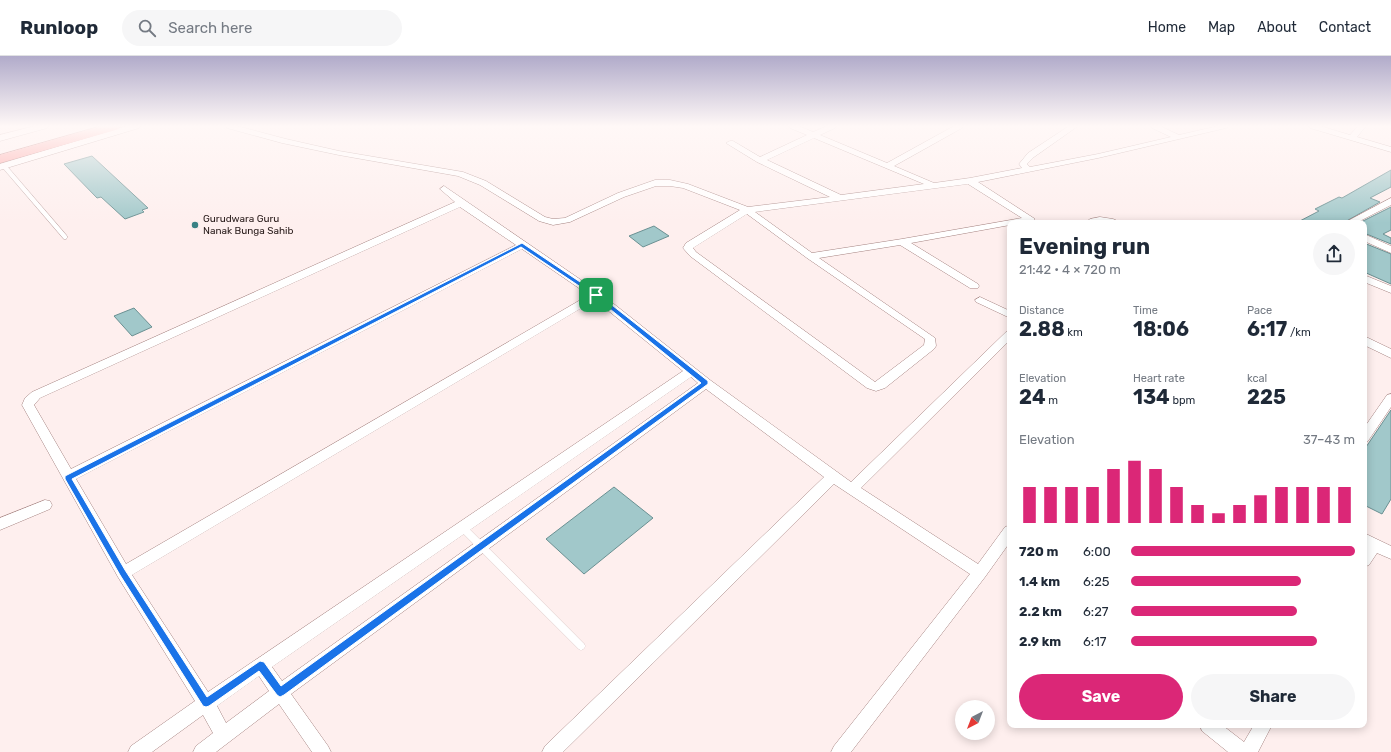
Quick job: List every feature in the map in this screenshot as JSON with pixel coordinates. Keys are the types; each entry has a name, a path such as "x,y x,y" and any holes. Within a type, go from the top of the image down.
{"highway":[{"path":"1,164 17,158"}],"street":[{"path":"1,164 21,158"},
{"path":"373,158 460,174 483,183 542,219 553,222 567,220 621,194 655,183 670,183 686,186 747,210 810,256 930,338 930,346 881,386 876,387 865,382 693,254 688,248 689,245 747,210 970,181 1085,158"},
{"path":"757,158 840,198"},
{"path":"870,158 932,185"},
{"path":"888,166 901,158"},
{"path":"1027,170 1023,164 1028,158"},
{"path":"970,181 1030,219 1024,220"},
{"path":"444,189 461,203 596,295 690,371 833,478 980,572"},
{"path":"1355,220 1391,201"},
{"path":"224,736 206,703 123,573 28,405 32,398 148,343 461,203"},
{"path":"1095,220 1104,218 1109,220"},
{"path":"810,256 902,242 1007,223"},
{"path":"1367,239 1391,250"},
{"path":"902,242 974,286"},
{"path":"68,478 522,245"},
{"path":"1367,279 1391,290"},
{"path":"123,573 596,295"},
{"path":"980,300 1007,314"},
{"path":"852,489 1007,337"},
{"path":"1367,342 1391,354"},
{"path":"137,752 260,665 690,371"},
{"path":"202,752 280,692 706,383"},
{"path":"1367,434 1391,398"},
{"path":"551,752 833,478"},
{"path":"0,524 45,505"},
{"path":"840,752 1007,535"},
{"path":"1369,542 1391,553"},
{"path":"260,665 322,752"},
{"path":"1212,728 1242,752"},
{"path":"1248,752 1262,728"}],"lane":[{"path":"1,164 65,237"},
{"path":"462,527 581,646"}],"building":[{"path":"83,158 95,158 148,208 142,210 144,212 125,219 101,197 97,198 64,164"},
{"path":"1391,170 1391,187 1370,198 1380,202 1348,220 1302,220 1319,211 1315,209 1339,197 1342,198"},
{"path":"1391,207 1391,230 1383,234 1391,238 1391,244 1367,234 1367,220 1365,220"},
{"path":"654,226 669,236 643,247 629,236"},
{"path":"1367,244 1391,254 1391,284 1367,273"},
{"path":"134,308 152,327 132,336 114,316"},
{"path":"1391,410 1391,499 1382,514 1367,506 1367,446"},
{"path":"614,487 653,518 584,574 546,539"}],"place":[{"name":"Gurudwara Guru Nanak Bunga Sahib","path":"195,225"}],"route":[{"path":"522,245 596,295 706,383 280,692 260,665 206,703 123,573 68,478 522,245"}]}
